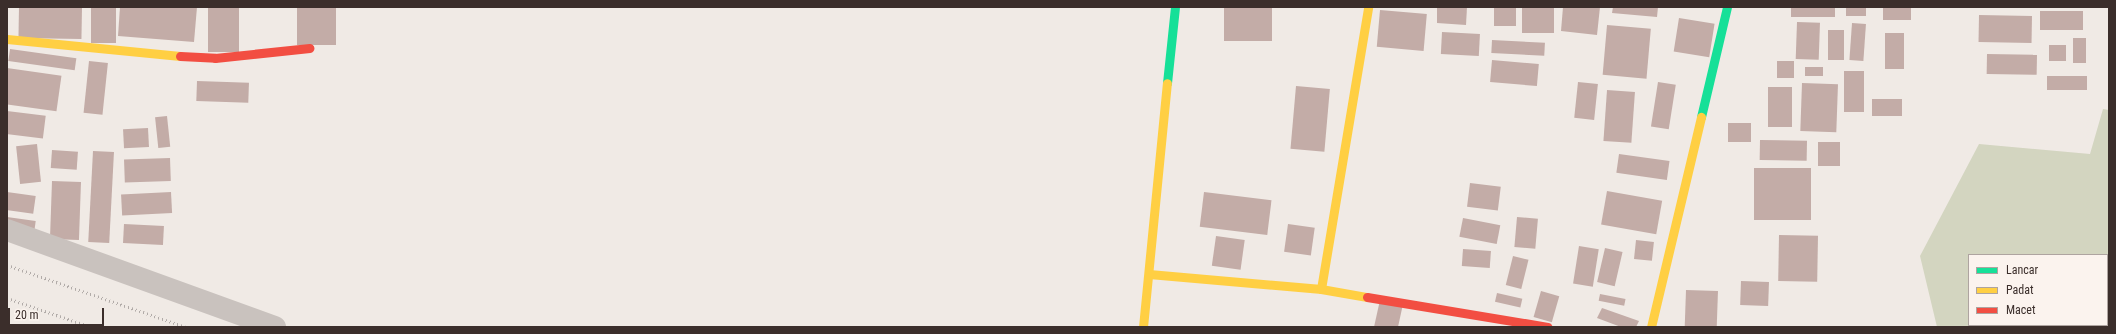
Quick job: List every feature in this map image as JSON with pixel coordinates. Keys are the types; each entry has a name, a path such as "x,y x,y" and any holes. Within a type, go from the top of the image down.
{"street":[{"path":"1143,327 1175,7"},
{"path":"1321,289 1368,7"},
{"path":"1652,327 1727,7"},
{"path":"7,39 127,53 215,58 309,48"},
{"path":"7,230 275,327"},
{"path":"1149,274 1321,289 1548,327"}],"green space":[{"path":"2103,109 2109,110 2109,327 1937,327 1920,256 1979,144 2090,154"}],"building":[{"path":"19,7 82,8 81,39 18,38"},
{"path":"91,7 116,7 116,43 91,43"},
{"path":"120,7 197,7 194,42 118,36"},
{"path":"208,7 239,7 239,52 208,52"},
{"path":"297,7 336,7 336,45 297,45"},
{"path":"1224,7 1272,7 1272,41 1224,41"},
{"path":"1437,7 1467,7 1466,25 1437,23"},
{"path":"1494,7 1516,7 1516,26 1494,26"},
{"path":"1522,7 1554,7 1554,33 1522,33"},
{"path":"1563,7 1600,7 1597,35 1561,31"},
{"path":"1613,7 1658,7 1657,17 1612,13"},
{"path":"1791,7 1835,7 1835,17 1791,17"},
{"path":"1846,7 1866,7 1866,16 1846,16"},
{"path":"1883,7 1911,7 1911,20 1883,20"},
{"path":"1380,10 1427,14 1424,51 1377,47"},
{"path":"2040,11 2083,11 2083,30 2040,30"},
{"path":"1979,15 2032,16 2032,43 1979,42"},
{"path":"1679,18 1715,24 1709,57 1674,52"},
{"path":"1797,22 1820,23 1819,60 1796,59"},
{"path":"1852,23 1866,24 1863,61 1849,60"},
{"path":"1607,25 1651,29 1646,79 1603,75"},
{"path":"1828,30 1844,30 1844,60 1828,60"},
{"path":"1442,32 1480,34 1479,56 1441,54"},
{"path":"1885,33 1904,33 1904,69 1885,69"},
{"path":"2073,38 2086,38 2086,63 2073,63"},
{"path":"1492,40 1545,43 1544,56 1491,53"},
{"path":"2049,45 2066,45 2066,61 2049,61"},
{"path":"10,49 76,58 75,70 8,61"},
{"path":"1987,54 2037,55 2037,75 1987,74"},
{"path":"1492,60 1539,64 1537,86 1490,82"},
{"path":"89,61 108,63 102,115 84,113"},
{"path":"1777,61 1794,61 1794,78 1777,78"},
{"path":"1805,67 1823,67 1823,76 1805,76"},
{"path":"7,68 61,76 56,111 7,104"},
{"path":"1844,71 1864,71 1864,112 1844,112"},
{"path":"2047,76 2087,76 2087,90 2047,90"},
{"path":"197,81 249,83 248,103 196,101"},
{"path":"1578,82 1598,84 1594,120 1574,118"},
{"path":"1658,82 1676,85 1669,129 1651,126"},
{"path":"1802,83 1838,84 1836,132 1800,131"},
{"path":"1296,86 1330,89 1324,152 1291,149"},
{"path":"1768,87 1792,87 1792,127 1768,127"},
{"path":"1607,90 1635,92 1631,143 1603,141"},
{"path":"1872,99 1902,99 1902,116 1872,116"},
{"path":"7,111 46,116 43,139 7,134"},
{"path":"167,116 170,147 158,148 155,117"},
{"path":"1728,123 1751,123 1751,142 1728,142"},
{"path":"148,128 149,147 124,148 123,129"},
{"path":"1760,140 1807,141 1807,161 1760,160"},
{"path":"1818,142 1840,142 1840,166 1818,166"},
{"path":"37,144 41,182 20,184 16,146"},
{"path":"52,150 78,152 77,170 51,168"},
{"path":"93,151 114,152 109,243 88,242"},
{"path":"1619,154 1670,161 1667,180 1616,173"},
{"path":"170,158 171,181 125,183 124,160"},
{"path":"1754,168 1811,168 1811,220 1754,220"},
{"path":"52,181 81,182 79,240 50,239"},
{"path":"1470,183 1501,187 1498,211 1467,207"},
{"path":"1607,191 1662,201 1656,234 1601,224"},
{"path":"7,192 36,196 33,214 7,210"},
{"path":"171,192 172,213 122,216 121,195"},
{"path":"1204,192 1271,200 1267,235 1200,227"},
{"path":"7,217 36,221 34,231 7,227"},
{"path":"1517,217 1538,219 1535,249 1514,247"},
{"path":"1463,218 1500,225 1497,244 1459,237"},
{"path":"124,224 164,226 163,245 123,243"},
{"path":"1288,224 1315,228 1311,255 1284,252"},
{"path":"1779,235 1818,236 1817,282 1778,281"},
{"path":"1216,236 1245,240 1241,270 1212,266"},
{"path":"1636,240 1654,242 1652,261 1634,259"},
{"path":"1579,246 1599,249 1593,287 1573,284"},
{"path":"1605,248 1623,252 1615,286 1597,282"},
{"path":"1463,249 1491,251 1490,268 1462,266"},
{"path":"1513,256 1529,260 1521,289 1506,285"},
{"path":"1741,281 1769,282 1768,306 1740,305"},
{"path":"1686,290 1718,291 1717,327 1685,327"},
{"path":"1541,291 1559,296 1552,322 1534,317"},
{"path":"1497,293 1522,299 1520,308 1495,302"},
{"path":"1600,294 1626,299 1624,306 1599,301"},
{"path":"1380,300 1403,304 1398,327 1374,327"},
{"path":"1602,308 1639,321 1636,327 1621,327 1597,318"}],"railway":[{"path":"7,265 186,327"},
{"path":"7,298 91,327"}],"traffic: fast":[{"path":"1167,83 1175,7"},
{"path":"1701,117 1727,7"}],"traffic: slow":[{"path":"1321,289 1368,7"},
{"path":"7,39 180,56"},
{"path":"1143,327 1167,83"},
{"path":"1651,327 1701,117"},
{"path":"1149,274 1321,289 1367,297"}],"traffic: jam":[{"path":"180,56 215,58 309,48"},
{"path":"1367,297 1548,327"}]}
